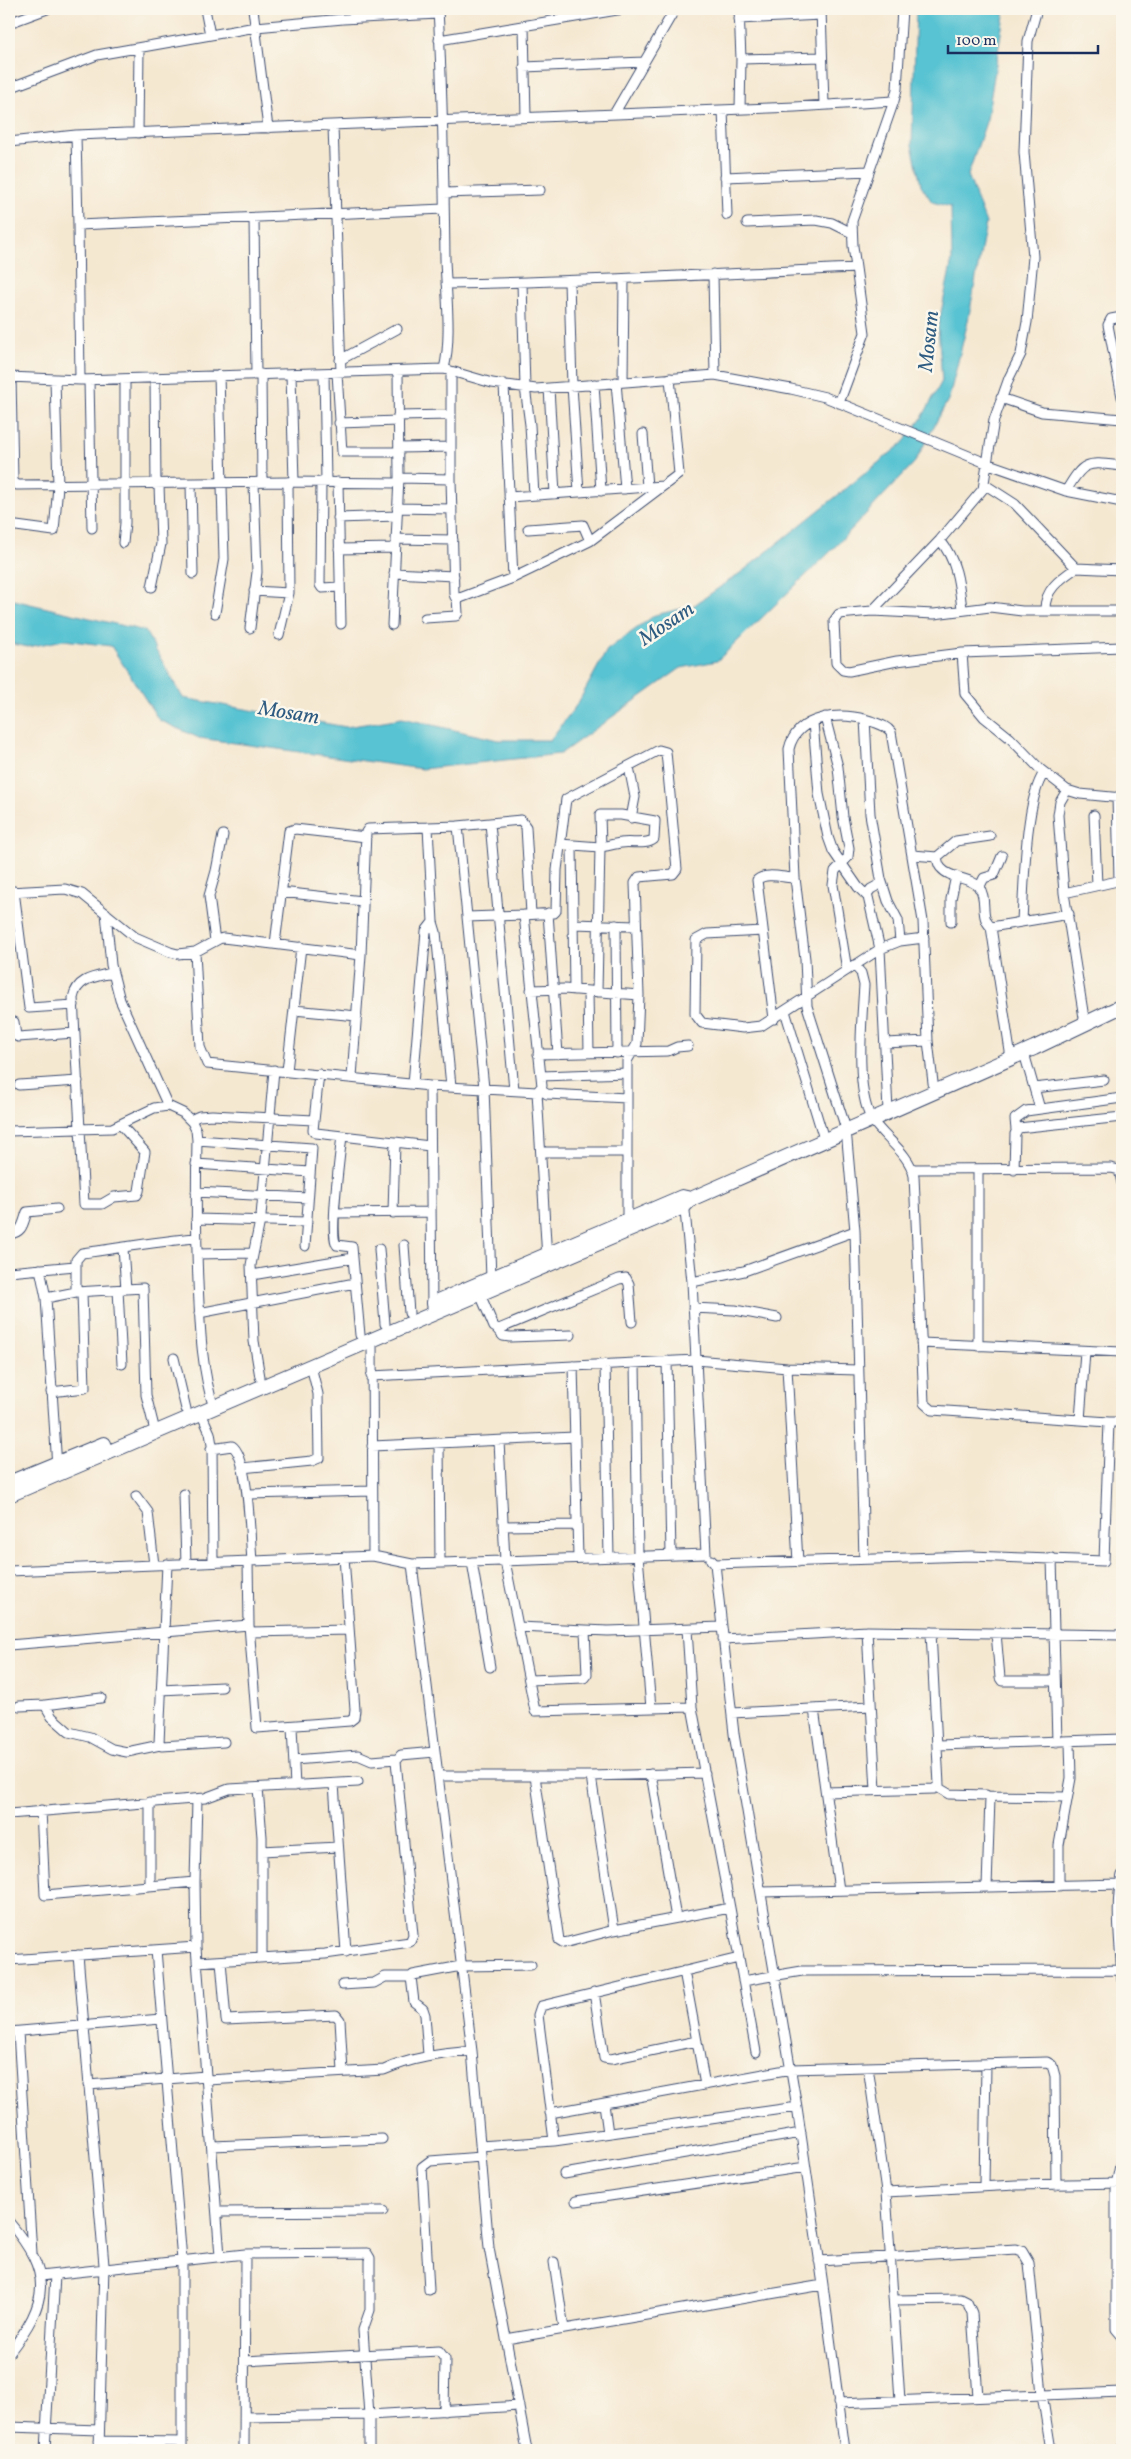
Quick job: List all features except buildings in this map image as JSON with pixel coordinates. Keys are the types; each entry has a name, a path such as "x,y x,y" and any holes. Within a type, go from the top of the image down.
{"highway":[{"path":"9,1495 57,1469 154,1427 311,1366 366,1337 384,1324 409,1313 480,1294 547,1260 1017,1056 1122,1006"},
{"path":"154,1427 186,1409 209,1406 260,1378 366,1337 432,1308 491,1278 547,1260"},
{"path":"9,1483 57,1469"}],"street":[{"path":"9,23 47,9"},
{"path":"205,9 210,35"},
{"path":"253,9 268,128"},
{"path":"341,9 343,19"},
{"path":"439,40 623,9"},
{"path":"614,114 675,9"},
{"path":"739,9 740,109"},
{"path":"839,403 865,334 852,221 897,89 902,9"},
{"path":"872,611 940,540 983,488 994,420 1021,354 1027,322 1033,257 1024,152 1028,41 1037,9"},
{"path":"9,88 97,54 256,27 438,12 443,120 454,594 458,613 456,616 425,618"},
{"path":"739,19 821,12 824,105"},
{"path":"524,26 526,117"},
{"path":"138,133 139,48"},
{"path":"741,59 822,57"},
{"path":"524,66 644,62"},
{"path":"9,142 76,135 723,110 894,101"},
{"path":"723,110 727,216"},
{"path":"333,125 337,214 340,360 339,423 341,450 344,453 451,447"},
{"path":"76,135 84,380 92,486 92,528"},
{"path":"725,176 869,171"},
{"path":"444,193 540,190"},
{"path":"78,225 444,210"},
{"path":"250,628 256,572 258,482 259,374 254,218"},
{"path":"747,224 816,220 832,223 852,233"},
{"path":"446,284 522,283 856,268"},
{"path":"713,274 715,374"},
{"path":"624,279 619,382 624,489"},
{"path":"569,281 572,386 579,492"},
{"path":"522,283 525,387 530,425 534,496"},
{"path":"1122,317 1111,319 1108,325 1122,398"},
{"path":"340,360 397,329"},
{"path":"392,625 399,481 398,371"},
{"path":"451,479 92,486 17,485 13,482 10,377 84,380 259,374 448,371 504,384 549,388 715,374 791,389 839,403 986,463 1066,491 1122,502"},
{"path":"324,373 324,482 320,585 322,588 340,587"},
{"path":"279,635 289,593 291,374"},
{"path":"215,613 224,559 220,375"},
{"path":"152,587 161,544 157,485 155,377"},
{"path":"123,543 125,378"},
{"path":"456,598 513,578 590,541 679,474 670,378"},
{"path":"9,525 54,531 58,486 55,379"},
{"path":"504,384 513,578"},
{"path":"594,384 601,490"},
{"path":"549,388 556,494"},
{"path":"1002,398 1042,412 1122,419"},
{"path":"339,423 451,415"},
{"path":"643,434 647,487"},
{"path":"1066,491 1078,470 1090,464 1100,463 1122,466"},
{"path":"338,482 340,624"},
{"path":"191,484 193,574"},
{"path":"984,484 1015,504 1076,568"},
{"path":"509,497 663,486"},
{"path":"338,518 452,509"},
{"path":"528,529 583,525 590,541"},
{"path":"339,549 453,540"},
{"path":"940,540 948,549 956,567 962,609"},
{"path":"1044,611 1044,604 1052,587 1076,568 1122,570"},
{"path":"394,573 454,576"},
{"path":"254,591 289,593"},
{"path":"1122,611 1044,611 990,607 920,614 872,611 839,614 836,617 836,662 843,670 857,670 905,660 962,653 1122,647"},
{"path":"962,653 965,694 984,717 1010,738 1044,773 1067,790 1080,794 1120,798 1121,880 1064,893"},
{"path":"864,1559 855,1231 846,1129 816,1039 806,996 805,959 795,878 789,749 791,742 799,731 813,722 826,717 843,714 865,719 885,726 891,732 913,855 924,938 928,1041 934,1091"},
{"path":"826,717 838,767 843,817 849,848 848,856 835,871 834,885 850,967"},
{"path":"865,719 868,800 882,883 890,907 898,920 900,941"},
{"path":"813,722 823,817 833,851 858,887 867,894 880,949 888,1111"},
{"path":"467,918 527,915 556,911 557,870 566,799 659,750 666,752 677,869 673,874 636,879 639,995 637,1044 630,1052 627,1061 627,1226"},
{"path":"629,767 635,797 631,818"},
{"path":"1022,922 1026,858 1033,802 1037,784 1044,773"},
{"path":"1067,790 1060,802 1058,815 1064,893 1069,914 1085,1024"},
{"path":"560,844 600,847 620,843 652,841 655,821 621,815 600,815 600,847 599,924 592,992 589,1053"},
{"path":"1094,815 1097,885"},
{"path":"352,1077 361,954 366,832 372,828 458,826 523,821 526,827 527,915 532,990 541,1076 539,1091 547,1260"},
{"path":"490,823 514,1090"},
{"path":"458,826 484,1088 491,1278"},
{"path":"428,827 433,922 436,932 451,1086"},
{"path":"275,944 288,833 292,829 366,837"},
{"path":"215,941 209,896 223,835"},
{"path":"913,855 937,857 956,841 990,836"},
{"path":"572,846 574,990"},
{"path":"1002,856 993,876 984,878 979,888 985,920 991,927 1017,1056 1034,1088 1040,1108"},
{"path":"937,857 941,868 979,888"},
{"path":"774,1019 757,880 764,876 795,878"},
{"path":"952,922 951,899 956,876"},
{"path":"867,894 871,889 882,883"},
{"path":"74,1005 29,1008 11,892 65,889 76,891 89,898 135,937 178,954 195,952 223,938 361,954"},
{"path":"281,892 363,901"},
{"path":"106,913 112,973 120,1000 168,1106"},
{"path":"548,913 558,1054"},
{"path":"991,927 1069,914"},
{"path":"413,1084 426,931 433,922"},
{"path":"574,924 636,926"},
{"path":"616,925 616,1053"},
{"path":"763,931 707,934 696,940 695,1014 702,1023 731,1028 761,1026 880,949 900,941 924,938"},
{"path":"287,1071 301,947"},
{"path":"195,952 200,1047 204,1060 211,1066 287,1071 430,1086 539,1091 547,1094 627,1098"},
{"path":"850,967 861,973 864,985 862,1075 872,1118 912,1169 922,1343 923,1396 927,1407 932,1410 1122,1422"},
{"path":"112,973 82,982 75,990 75,1033 83,1203 86,1205 102,1204 112,1198 136,1195 139,1191 145,1152 120,1124"},
{"path":"532,990 574,990 639,995"},
{"path":"294,1010 357,1016"},
{"path":"785,1011 824,1139"},
{"path":"9,1022 14,1022 16,1036 18,1037 75,1033"},
{"path":"885,1043 928,1041"},
{"path":"538,1054 668,1051 676,1047 688,1046"},
{"path":"260,1378 254,1341 252,1252 261,1220 274,1070"},
{"path":"541,1076 627,1073"},
{"path":"319,1074 313,1130 316,1134 430,1146"},
{"path":"1034,1088 1104,1080"},
{"path":"19,1085 78,1081"},
{"path":"430,1086 432,1308"},
{"path":"1014,1170 1015,1119 1018,1115 1040,1108 1122,1098"},
{"path":"9,1131 112,1128 154,1108 168,1106 183,1113 196,1130 199,1313 209,1406 213,1562"},
{"path":"190,1120 207,1115 314,1120"},
{"path":"1016,1130 1122,1117"},
{"path":"342,1136 334,1244 351,1246 355,1283 366,1337 371,1376 373,1556"},
{"path":"197,1140 311,1147 305,1246"},
{"path":"394,1212 395,1142"},
{"path":"541,1152 626,1152"},
{"path":"196,1164 310,1172"},
{"path":"912,1169 1014,1170 1111,1168 1119,1170 1122,1183"},
{"path":"978,1170 978,1346"},
{"path":"196,1192 308,1198"},
{"path":"686,1200 706,1554 715,1564 732,1713 801,2133 845,2450"},
{"path":"9,1234 15,1234 21,1229 27,1212 57,1208"},
{"path":"335,1213 431,1212"},
{"path":"196,1219 307,1222"},
{"path":"692,1282 744,1271 855,1231"},
{"path":"52,1392 85,1388 76,1256 82,1253 123,1248 149,1242 197,1238"},
{"path":"404,1245 409,1313"},
{"path":"122,1364 123,1248"},
{"path":"379,1249 384,1324"},
{"path":"197,1254 252,1252"},
{"path":"252,1275 353,1258"},
{"path":"9,1272 76,1266"},
{"path":"40,1269 46,1298 57,1469"},
{"path":"496,1328 623,1278 629,1284 632,1322"},
{"path":"199,1313 355,1283"},
{"path":"46,1298 79,1292 143,1288 146,1388 154,1427"},
{"path":"480,1294 496,1328 502,1336 571,1335"},
{"path":"693,1308 735,1310 777,1318"},
{"path":"922,1343 1122,1352"},
{"path":"1080,1420 1085,1351"},
{"path":"174,1358 186,1409"},
{"path":"371,1376 696,1360 788,1368 858,1370"},
{"path":"667,1361 671,1555"},
{"path":"635,1363 638,1556 651,1708"},
{"path":"605,1364 609,1557"},
{"path":"242,1468 312,1461 319,1458 318,1394 311,1366"},
{"path":"573,1366 578,1558"},
{"path":"788,1368 798,1562"},
{"path":"715,1564 971,1556 1104,1561 1109,1422"},
{"path":"372,1446 575,1437"},
{"path":"499,1441 505,1560 535,1710 692,1707"},
{"path":"439,1443 440,1563"},
{"path":"211,1449 234,1447 242,1468 247,1494 250,1561 249,1629 257,1727 292,1727 350,1721 354,1718 344,1557"},
{"path":"247,1494 372,1491"},
{"path":"184,1494 186,1564"},
{"path":"136,1496 148,1512 154,1565"},
{"path":"503,1526 577,1525"},
{"path":"9,1571 373,1556 412,1564 706,1554"},
{"path":"1052,1558 1057,1742"},
{"path":"472,1562 490,1667"},
{"path":"160,1745 167,1564"},
{"path":"412,1564 472,2051 489,2248 527,2450"},
{"path":"518,1628 585,1631 722,1628"},
{"path":"9,1645 164,1632 249,1629 349,1630"},
{"path":"687,1629 692,1707 756,2052"},
{"path":"529,1680 584,1678 587,1674 585,1631"},
{"path":"723,1639 867,1631 1122,1635"},
{"path":"867,1631 876,1790"},
{"path":"931,1632 940,1780 937,1787"},
{"path":"996,1633 1000,1678 1002,1681 1055,1681"},
{"path":"161,1690 222,1686"},
{"path":"19,1706 45,1705 101,1698"},
{"path":"45,1705 52,1717 69,1732 90,1737 112,1749 127,1752 160,1745 224,1742"},
{"path":"732,1713 871,1706"},
{"path":"814,1709 839,1890"},
{"path":"292,1727 295,1786"},
{"path":"938,1745 1122,1739"},
{"path":"1060,1886 1059,1845 1071,1778 1070,1742"},
{"path":"294,1760 358,1756 372,1761 396,1759 402,1755 435,1752"},
{"path":"197,1962 346,1952 406,1944 413,1940 396,1759"},
{"path":"438,1776 590,1776 705,1773"},
{"path":"651,1774 676,1918"},
{"path":"535,1776 559,1940 564,1943 614,1930 730,1908"},
{"path":"590,1776 614,1930"},
{"path":"9,1814 197,1798 229,1790 358,1782"},
{"path":"334,1784 346,1952"},
{"path":"826,1792 937,1787 949,1794 1067,1797"},
{"path":"258,1788 262,1851 262,1958"},
{"path":"987,1887 988,1796"},
{"path":"197,1798 196,1948 220,2256"},
{"path":"150,1802 150,1886"},
{"path":"41,1810 45,1895 195,1882"},
{"path":"262,1851 338,1847"},
{"path":"761,1892 1060,1886 1121,1881 1122,1980"},
{"path":"9,1960 196,1948"},
{"path":"78,1955 104,2268 99,2446 182,2446 182,2260 156,1950"},
{"path":"554,2141 543,2069 539,2010 545,2003 739,1958"},
{"path":"221,1960 226,2020 336,2015 340,2020 344,2072"},
{"path":"342,1985 376,1982 385,1977 412,1977 417,1974 461,1966 531,1964"},
{"path":"744,1981 802,1971 1122,1966"},
{"path":"684,1971 705,2085"},
{"path":"412,1977 414,2002 423,2009 425,2015 428,2055"},
{"path":"594,1992 604,2058 611,2059 697,2041"},
{"path":"9,2353 37,2311 40,2276 32,2253 13,2032 162,2019"},
{"path":"88,2085 384,2070 404,2061 428,2055 472,2051"},
{"path":"550,2113 791,2069 1047,2062 1052,2064 1055,2076 1056,2185"},
{"path":"984,2186 986,2064"},
{"path":"868,2067 886,2192 892,2257 900,2400"},
{"path":"604,2104 608,2133"},
{"path":"480,2146 554,2141 797,2107"},
{"path":"564,2174 801,2133"},
{"path":"212,2146 382,2139"},
{"path":"1122,2156 1119,2184 1116,2330 1122,2336"},
{"path":"429,2290 422,2167 430,2161 481,2157"},
{"path":"576,2201 806,2167"},
{"path":"886,2192 984,2186 1119,2184"},
{"path":"217,2212 384,2211"},
{"path":"9,2222 32,2253"},
{"path":"819,2261 1016,2249 1022,2251 1029,2263 1042,2394 1051,2450"},
{"path":"40,2276 245,2254 364,2253 369,2255 371,2307 363,2330 369,2416 369,2450"},
{"path":"244,2450 245,2254"},
{"path":"554,2262 564,2329"},
{"path":"45,2450 55,2274"},
{"path":"506,2339 822,2285"},
{"path":"894,2300 961,2299 967,2302 972,2313 978,2397"},
{"path":"245,2361 434,2351 443,2354 445,2359 444,2411"},
{"path":"838,2403 1122,2392"},
{"path":"244,2417 369,2416 519,2406"},
{"path":"9,2427 99,2430"}],"water":[{"name":"Mosam","path":"916,9 1005,9 987,119 968,175 986,223 968,321 949,398 915,462 830,552 717,661 681,668 560,754 422,769 199,738 159,720 111,646 64,640 28,647 9,643 9,599 145,631 183,698 346,727 402,718 498,740 550,740 578,703 607,650 655,615 693,606 743,571 903,443 922,418 942,381 938,327 952,260 951,207 932,202 921,185 912,145"}]}
